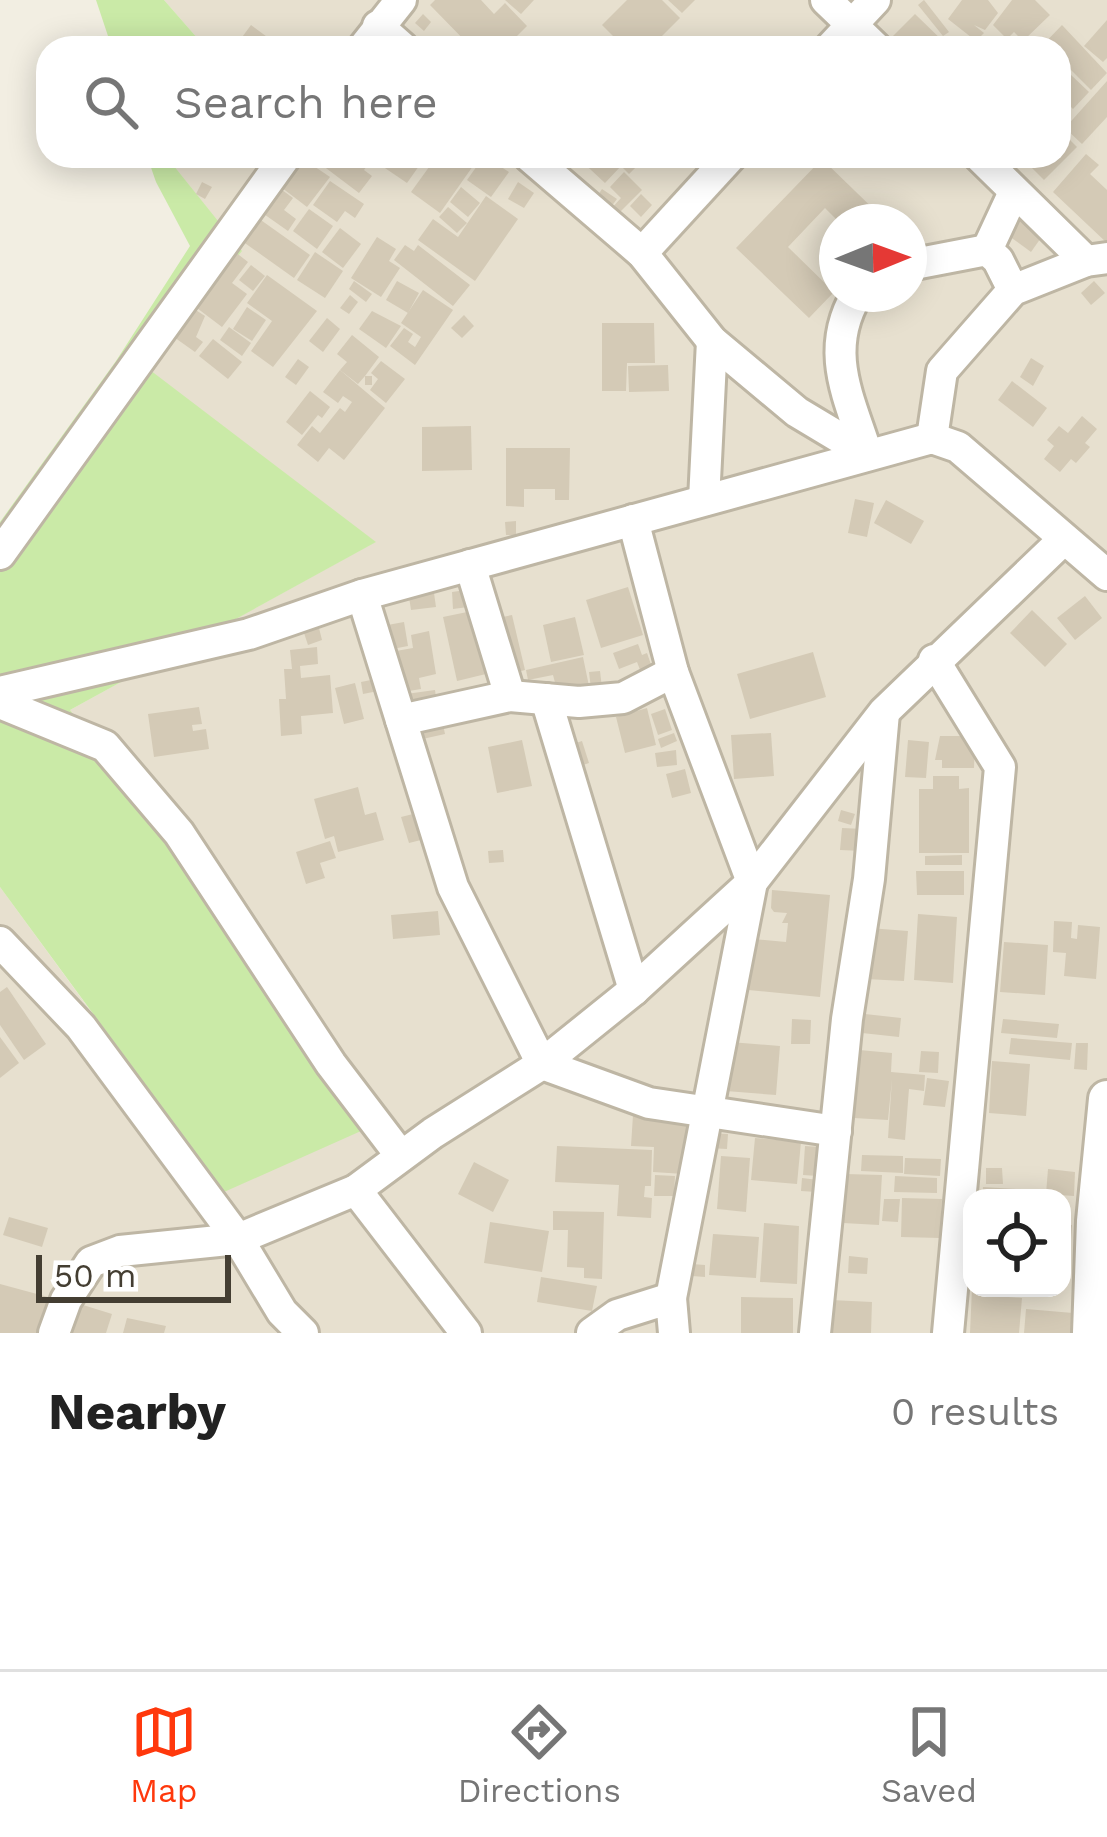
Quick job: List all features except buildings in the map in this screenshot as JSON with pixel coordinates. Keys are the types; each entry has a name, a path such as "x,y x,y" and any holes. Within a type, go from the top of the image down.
{"street":[{"path":"371,36 401,0"},
{"path":"826,0 864,36"},
{"path":"841,36 875,0"},
{"path":"0,554 277,168"},
{"path":"543,168 642,253 712,341 797,412 867,454"},
{"path":"642,253 720,168"},
{"path":"991,168 1096,260"},
{"path":"987,250 1014,192"},
{"path":"927,262 987,250 994,254 1013,290"},
{"path":"932,438 943,371 1013,290 1096,260"},
{"path":"846,312 838,363 867,454"},
{"path":"704,500 712,341"},
{"path":"0,692 249,634 362,595 932,438 958,447 1107,575"},
{"path":"633,520 674,672 752,882 670,1298 674,1333"},
{"path":"54,1333 66,1300 91,1262 120,1251 238,1239 356,1190 542,1064 634,990 752,882 884,712 1063,540"},
{"path":"470,565 510,696"},
{"path":"362,595 453,887 542,1064 649,1103 836,1131"},
{"path":"934,660 1000,767 948,1333"},
{"path":"401,720 510,696 579,702 622,698 674,672"},
{"path":"546,699 634,990"},
{"path":"0,703 106,746 179,833 331,1064 401,1156"},
{"path":"815,1333 884,712"},
{"path":"0,942 81,1028 238,1239 282,1312 302,1333"},
{"path":"1091,1333 1095,1221 1107,1099"},
{"path":"356,1190 466,1333"},
{"path":"592,1333 616,1315 670,1298"}],"shaded area":[{"path":"164,0 1107,0 1107,1287 1103,1333 0,1333 0,887 223,1192 70,710 375,542 145,367 241,251 175,168 1071,168 1071,36 196,36"}],"green space":[{"path":"96,0 164,0 196,36 108,36"},
{"path":"151,168 176,168 242,251 146,367 376,542 70,710 370,1127 224,1192 0,887 0,522 116,361 190,246"}]}
